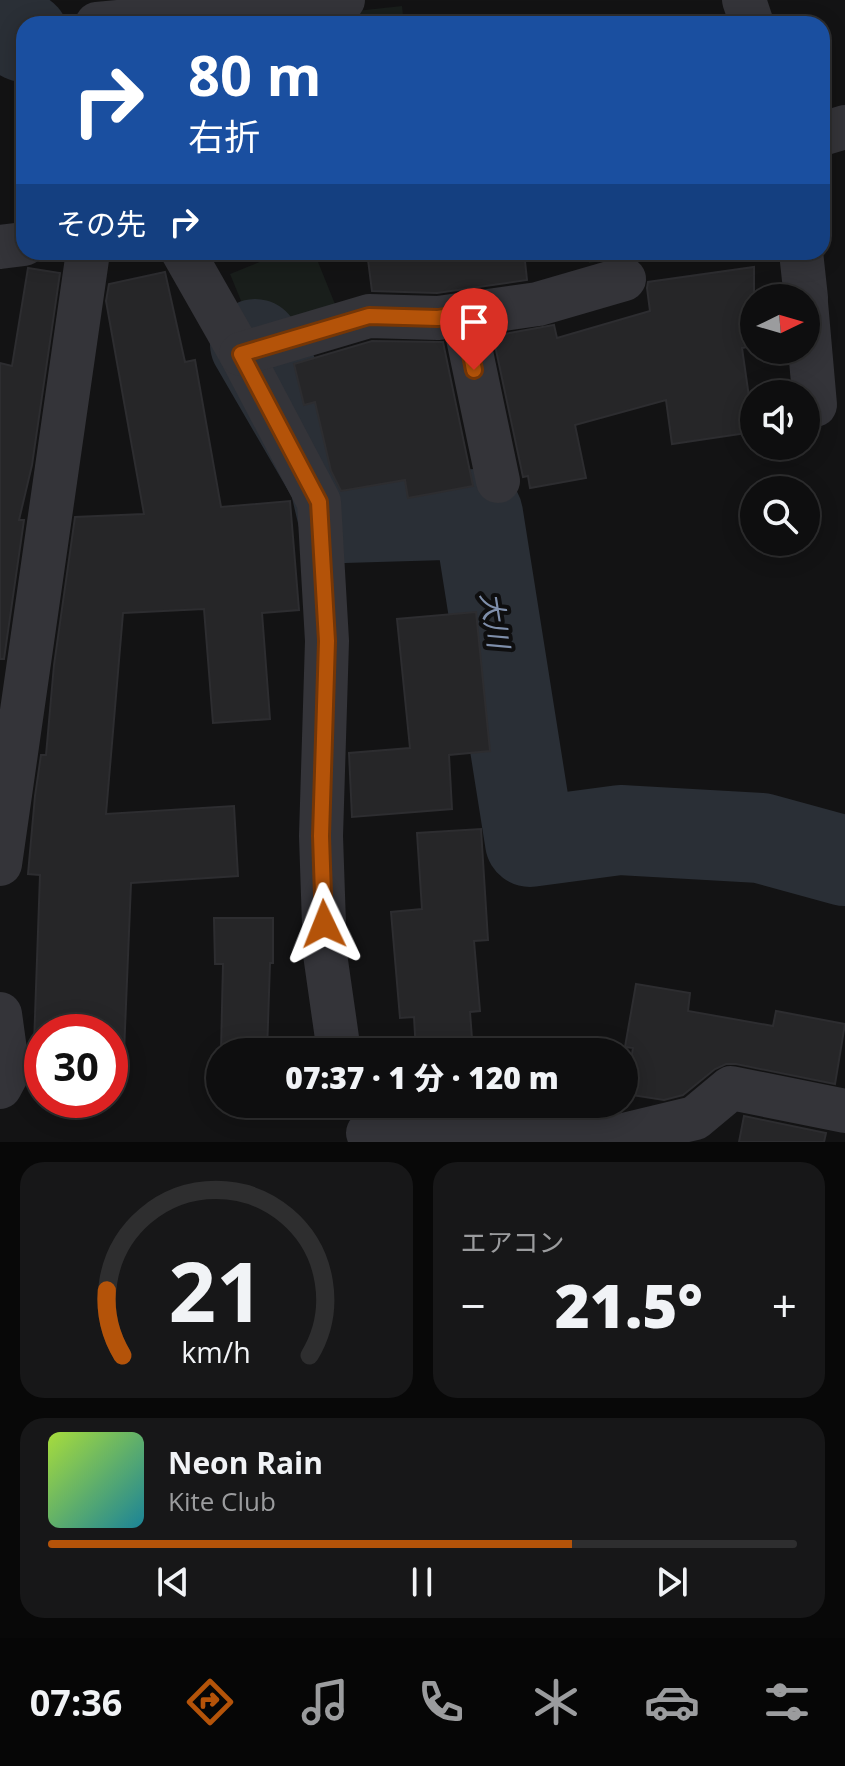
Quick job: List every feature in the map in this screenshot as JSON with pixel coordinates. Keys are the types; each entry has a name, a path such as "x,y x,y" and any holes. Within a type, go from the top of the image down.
{"street":[{"path":"178,16 343,0"},
{"path":"0,864 87,260"},
{"path":"188,260 319,502 327,641 321,836 325,954 337,1038"},
{"path":"802,260 804,284"},
{"path":"241,354 369,316 438,318 538,304 624,279"},
{"path":"463,314 498,481"},
{"path":"0,1014 8,1072 0,1087"},
{"path":"365,1126 569,1139 616,1137 695,1118 731,1088 845,1111"}],"shaded area":[{"path":"402,6 403,16 310,16"},
{"path":"264,260 317,260 337,309 258,342 230,274"}],"building":[{"path":"368,260 525,260 527,280 437,293 372,291"},
{"path":"754,267 754,284 740,284 740,364 744,364 747,380 740,380 740,434 672,444 666,400 575,425 586,478 530,488 528,476 523,477 493,336 554,325 557,338 650,311 648,282"},
{"path":"28,268 60,273 32,465 19,520 24,520 4,659 0,659 0,363 12,366"},
{"path":"165,272 185,362 195,360 221,507 290,501 299,610 262,613 270,719 213,723 204,609 123,613 106,814 234,806 238,876 131,883 126,1014 35,1014 40,875 28,874 35,796 41,755 46,755 54,665 75,517 144,514 106,301 109,284"},
{"path":"372,341 443,342 473,486 408,498 405,480 341,491 331,471 315,402 304,405 294,364"},
{"path":"476,612 490,751 449,755 452,809 352,817 349,753 410,748 397,619"},
{"path":"481,829 488,940 474,941 480,1011 470,1012 472,1038 415,1038 414,1017 400,1018 391,912 422,909 417,833"},
{"path":"214,918 273,918 267,1038 221,1038 223,964 215,964"},
{"path":"636,984 690,993 688,1011 773,1026 776,1011 845,1024 835,1084 726,1064 683,1095 664,1100 638,1096 638,1038 627,1038"},
{"path":"744,1116 826,1133 824,1142 739,1142"}],"waterway":[{"name":"大川","path":"0,25 16,33"},
{"name":"大川","path":"255,344 334,480 343,518 478,514 530,842 620,830 761,838 845,861"}],"route":[{"path":"324,924 321,836 327,641 319,502 241,354 369,316 438,318 463,314 474,370"}]}
